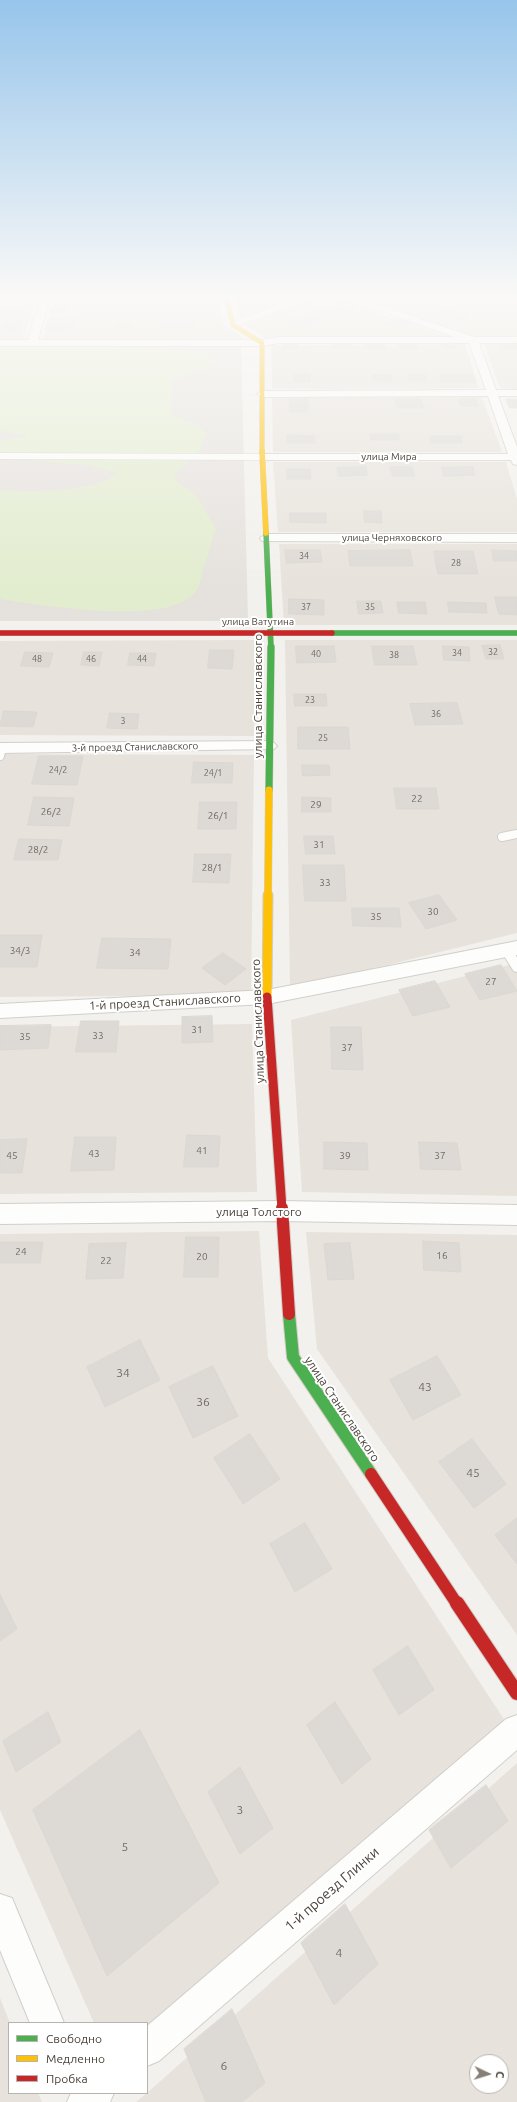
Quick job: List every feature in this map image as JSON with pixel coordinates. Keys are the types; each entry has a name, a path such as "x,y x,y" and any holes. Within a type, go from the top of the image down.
{"street":[{"name":"улица Станиславского","path":"262,394 262,457 271,633 267,997 281,1211 293,1356 517,1693"},
{"path":"492,394 517,459"},
{"name":"улица Мира","path":"262,457 517,459"},
{"name":"улица Черняховского","path":"266,538 517,538"},
{"name":"улица Ватутина","path":"0,633 517,632"},
{"name":"3-й проезд Станиславского","path":"1,751 269,746"},
{"name":"1-й проезд Станиславского","path":"0,1011 267,997 512,949"},
{"name":"улица Толстого","path":"0,1214 281,1211 517,1215"},
{"name":"1-й проезд Глинки","path":"148,2048 517,1730"},
{"path":"0,1910 47,2022"},
{"path":"85,2102 95,2094"}],"lane":[{"path":"0,456 262,457"},
{"path":"502,837 517,834"},
{"path":"512,949 517,967"}],"shaded area":[{"path":"0,394 242,394 248,621 0,621"},
{"path":"482,397 502,452 273,452 272,398"},
{"path":"273,462 506,462 517,499 517,532 278,532"},
{"path":"279,544 517,544 517,625 284,625"},
{"path":"256,640 254,736 0,735 0,641"},
{"path":"285,640 517,640 517,933 290,989"},
{"path":"0,754 254,755 251,995 0,997"},
{"path":"517,963 517,1196 302,1192 291,1020"},
{"path":"252,1024 257,1192 0,1194 0,1027"},
{"path":"259,1231 268,1358 507,1724 148,2031 148,2022 94,2022 0,1810 0,1234"},
{"path":"306,1232 517,1235 517,1635 317,1349"},
{"path":"517,1763 517,2102 136,2102 146,2094 148,2094 148,2092"},
{"path":"0,1998 10,2022 8,2022 8,2094 38,2094 42,2102 0,2102"}],"green space":[{"path":"0,394 172,394 171,410 174,416 199,426 206,433 200,450 174,474 178,482 196,495 216,529 197,590 184,602 162,608 135,611 73,609 0,599 0,490 44,491 79,488 107,480 117,473 88,465 0,458 0,440 21,438 29,435 14,434 0,430"}],"building":[{"path":"290,399 308,399 308,412 290,412"},
{"path":"395,399 421,399 424,408 398,408"},
{"path":"459,399 476,399 478,406 461,406"},
{"path":"506,399 517,399 517,408 510,408"},
{"path":"371,434 399,434 399,440 371,440"},
{"path":"287,435 315,436 315,443 287,443"},
{"path":"430,436 461,436 462,443 431,443"},
{"path":"366,467 367,475 339,476 337,468"},
{"path":"390,467 412,467 414,476 393,476"},
{"path":"473,467 475,475 444,476 442,468"},
{"path":"287,469 310,469 311,479 287,479"},
{"path":"364,511 381,511 382,523 365,522"},
{"path":"290,513 326,513 326,523 290,522"},
{"path":"285,550 320,550 322,562 287,563"},
{"path":"410,550 413,566 350,566 348,551"},
{"path":"492,550 517,551 517,561 494,561"},
{"path":"434,551 473,551 478,574 438,574"},
{"path":"495,597 517,597 517,615 499,614"},
{"path":"289,599 324,600 324,615 289,614"},
{"path":"357,601 381,601 383,613 359,614"},
{"path":"397,602 425,602 427,614 399,613"},
{"path":"448,602 486,603 487,613 449,612"},
{"path":"500,645 504,659 486,659 482,646"},
{"path":"296,646 334,646 336,662 297,663"},
{"path":"372,646 413,646 417,665 375,665"},
{"path":"443,646 469,647 470,661 444,660"},
{"path":"210,650 234,650 232,669 208,668"},
{"path":"25,652 53,653 49,667 21,666"},
{"path":"84,652 102,652 99,666 81,665"},
{"path":"130,653 156,653 154,666 128,665"},
{"path":"294,694 326,694 327,706 295,706"},
{"path":"457,703 463,724 415,725 410,704"},
{"path":"4,711 37,712 33,727 0,726"},
{"path":"110,713 139,714 137,729 107,728"},
{"path":"298,727 348,727 350,749 298,749"},
{"path":"39,756 83,756 77,785 32,784"},
{"path":"194,762 233,763 232,783 192,783"},
{"path":"302,765 329,765 330,775 303,776"},
{"path":"394,788 436,788 439,809 397,809"},
{"path":"34,797 74,798 69,826 28,825"},
{"path":"302,797 331,798 331,812 302,812"},
{"path":"200,802 237,802 236,829 198,829"},
{"path":"304,836 333,836 335,854 306,854"},
{"path":"19,839 62,840 58,860 14,860"},
{"path":"195,854 231,854 229,883 193,882"},
{"path":"303,865 344,865 346,901 305,901"},
{"path":"439,895 457,920 426,929 409,903"},
{"path":"352,908 399,908 401,927 353,926"},
{"path":"0,935 42,935 37,967 0,967"},
{"path":"102,938 171,939 168,969 97,968"},
{"path":"223,953 246,969 225,985 202,968"},
{"path":"501,965 517,991 480,1000 465,974"},
{"path":"435,981 450,1007 413,1016 399,990"},
{"path":"212,1016 213,1042 182,1043 182,1017"},
{"path":"81,1021 119,1021 116,1052 76,1052"},
{"path":"51,1025 48,1048 0,1050 0,1026"},
{"path":"331,1027 361,1027 363,1070 332,1069"},
{"path":"187,1135 220,1136 218,1167 184,1167"},
{"path":"75,1137 116,1137 114,1170 71,1171"},
{"path":"27,1139 22,1173 0,1173 0,1140"},
{"path":"324,1142 367,1143 368,1170 324,1169"},
{"path":"419,1142 457,1143 461,1170 421,1169"},
{"path":"186,1237 219,1237 218,1277 184,1277"},
{"path":"423,1241 459,1243 461,1272 424,1270"},
{"path":"0,1242 43,1242 40,1263 0,1263"},
{"path":"126,1243 123,1278 86,1279 89,1244"},
{"path":"350,1243 354,1279 328,1280 324,1244"},
{"path":"140,1340 160,1380 105,1407 87,1367"},
{"path":"437,1356 461,1395 413,1420 390,1380"},
{"path":"213,1366 238,1416 193,1438 169,1387"},
{"path":"250,1434 280,1479 243,1504 214,1458"},
{"path":"472,1439 506,1484 474,1508 439,1462"},
{"path":"517,1518 517,1564 495,1535"},
{"path":"305,1523 332,1569 295,1592 270,1544"},
{"path":"0,1594 17,1629 0,1641"},
{"path":"408,1646 434,1690 399,1715 373,1670"},
{"path":"335,1702 371,1759 342,1784 307,1725"},
{"path":"48,1712 61,1742 16,1772 3,1741"},
{"path":"140,1730 219,1883 107,1976 33,1810"},
{"path":"240,1767 273,1828 240,1854 208,1792"},
{"path":"486,1785 508,1821 451,1868 429,1830"},
{"path":"345,1904 378,1964 334,2005 301,1943"},
{"path":"232,2009 265,2083 242,2102 206,2102 184,2049"}],"traffic: fast":[{"path":"266,533 271,633 269,790"},
{"path":"332,633 517,633"},
{"path":"289,1314 293,1357 371,1474"}],"traffic: slow":[{"path":"262,394 262,457 266,533"},
{"path":"267,997 269,790"}],"traffic: jam":[{"path":"0,633 332,633"},
{"path":"267,997 289,1314"},
{"path":"371,1474 517,1693"}]}
